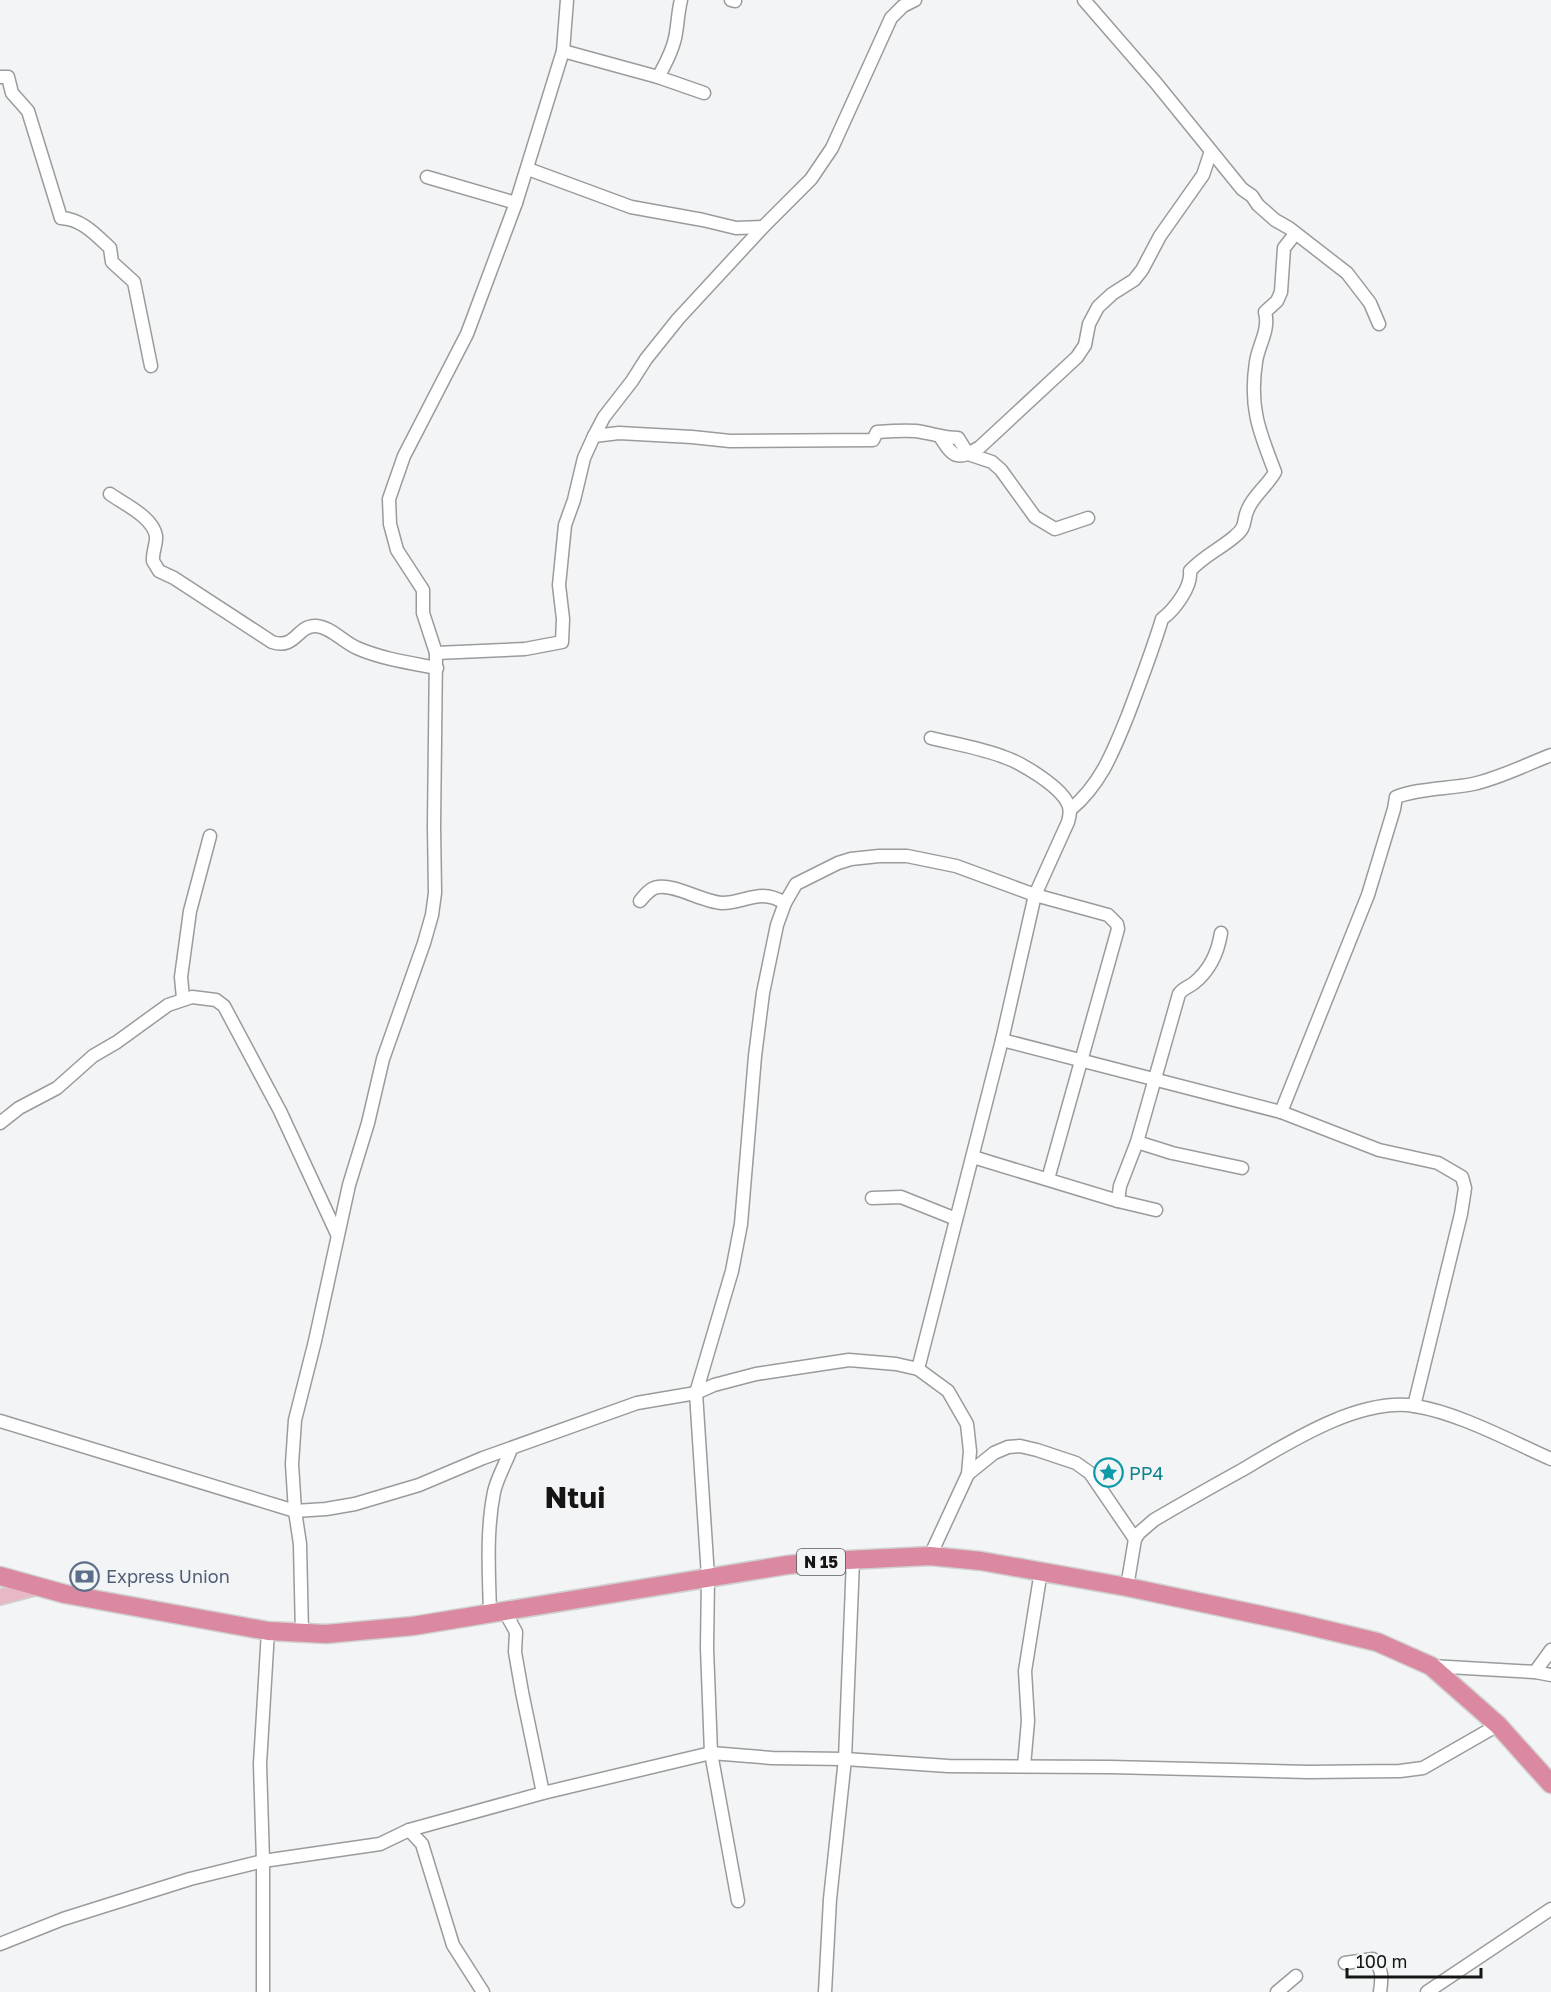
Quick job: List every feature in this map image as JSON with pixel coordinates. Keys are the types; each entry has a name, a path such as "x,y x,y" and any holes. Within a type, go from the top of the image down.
{"highway":[{"name":"N 15","path":"0,1576 65,1594 268,1631 302,1634 344,1633 413,1626 787,1565 930,1556 981,1561 1127,1587 1377,1642 1431,1666 1498,1725 1551,1784"}],"main road":[{"path":"0,1597 38,1587"}],"street":[{"path":"302,1634 300,1544 291,1464 295,1420 315,1341 337,1234 383,1059 432,915 436,871 434,826 436,652 423,613 423,590 397,550 390,524 389,499 404,456 467,334 516,203 563,51 567,0"},
{"path":"658,77 674,41 681,0"},
{"path":"436,652 525,649 562,642 563,620 559,585 565,525 574,500 584,458 604,417 646,359 709,285 816,171 832,148 850,112 891,18 903,6 915,0"},
{"path":"1084,0 1246,194 1252,196 1267,213 1347,273 1370,303 1379,324"},
{"path":"563,51 658,77 704,93"},
{"path":"0,77 8,77 12,93 28,111 61,218 73,219 92,231 110,248 112,262 134,282 151,366"},
{"path":"968,454 980,447 1077,357 1085,345 1089,324 1098,307 1112,294 1134,280 1142,270 1160,236 1203,175 1211,151"},
{"path":"528,169 631,207 736,228 763,226"},
{"path":"427,177 516,203"},
{"path":"1070,810 1085,797 1110,758 1144,675 1162,619 1169,614 1187,587 1191,577 1190,571 1235,537 1243,528 1247,510 1275,472 1259,432 1252,392 1256,359 1268,322 1265,312 1277,301 1281,292 1284,248 1295,234"},
{"path":"594,436 619,433 730,441 873,440 877,432 905,430 918,432 941,438 949,452 954,455 968,454 992,462 1001,470 1035,517 1045,524 1055,529 1088,518"},
{"path":"110,494 149,524 156,539 153,561 159,571 174,578 272,642 288,643 307,628 318,626 364,651 437,669"},
{"path":"918,1369 1002,1040 1035,894 1068,822 1070,810 1067,801 1045,780 1007,758 977,748 931,738"},
{"path":"1281,1112 1329,987 1368,895 1396,797 1408,792 1451,788 1493,779 1551,755"},
{"path":"183,998 181,977 190,911 210,836"},
{"path":"738,1901 711,1753 707,1647 708,1577 696,1392 732,1271 741,1224 755,1056 763,993 777,925 785,903 796,884 850,859 907,856 956,866 1035,894 1108,915 1117,924 1118,929 1048,1179"},
{"path":"640,901 650,890 662,886 723,903 764,895 774,896 785,903"},
{"path":"1114,1200 1137,1142 1179,994 1206,970 1218,950 1221,933"},
{"path":"0,1123 12,1112 57,1088 93,1056 117,1042 168,1005 183,998 216,1000 224,1006 275,1101 337,1234"},
{"path":"1002,1040 1281,1112 1379,1150 1438,1163 1458,1173 1464,1181 1461,1214 1414,1406"},
{"path":"1137,1142 1172,1153 1242,1168"},
{"path":"973,1157 1114,1200 1156,1210"},
{"path":"872,1197 901,1197 956,1219"},
{"path":"0,1421 295,1511 326,1509 391,1494 637,1403 696,1392 756,1374 839,1361 896,1364 918,1369 948,1391 959,1408 969,1438 969,1474 930,1556"},
{"path":"1127,1587 1135,1539 1154,1520 1315,1428 1345,1415 1399,1405 1414,1406 1454,1418 1551,1459"},
{"path":"969,1474 994,1453 1008,1447 1020,1446 1037,1449 1076,1463 1090,1473 1135,1539"},
{"path":"511,1449 495,1490 488,1551 498,1613 516,1632 515,1652 543,1793"},
{"path":"825,1992 830,1899 845,1759 853,1560"},
{"path":"1024,1766 1028,1721 1025,1671 1041,1571"},
{"path":"263,1992 260,1764 268,1631"},
{"path":"1535,1672 1551,1650"},
{"path":"1431,1666 1551,1675"},
{"path":"0,1944 63,1919 167,1885 263,1861 380,1844 409,1830 543,1793 711,1753 948,1766 1284,1772 1400,1771 1423,1768 1498,1725"},
{"path":"422,1844 426,1826"},
{"path":"409,1830 422,1844 453,1945 483,1992"},
{"path":"1427,1992 1551,1909"},
{"path":"1345,1963 1373,1959 1380,1965 1382,1978 1380,1992"},
{"path":"1276,1992 1296,1976"}],"place":[{"name":"PP4","path":"1108,1473"},
{"name":"Express Union","path":"85,1576"}],"district":[{"name":"Ntui","path":"575,1497"}]}
